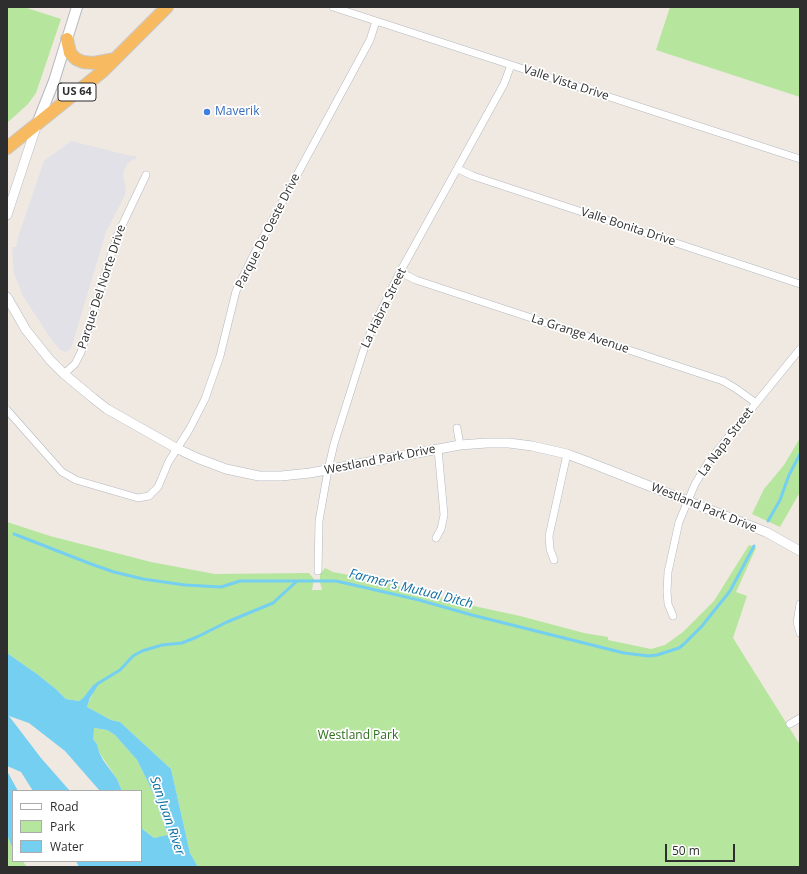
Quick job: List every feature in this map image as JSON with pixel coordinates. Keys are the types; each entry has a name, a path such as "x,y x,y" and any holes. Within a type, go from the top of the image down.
{"highway":[{"name":"US 64","path":"7,148 103,71 167,7"},
{"path":"66,39 72,56 83,62 94,63 116,58"}],"main road":[{"path":"37,124 54,81 77,7"}],"street":[{"name":"Valle Vista Drive","path":"333,7 800,160"},
{"name":"Parque De Oeste Drive","path":"176,448 189,430 205,398 220,356 236,291 370,40 376,21"},
{"name":"La Habra Street","path":"318,571 319,522 328,470 338,430 364,349 400,272 504,84 511,65"},
{"path":"7,215 37,124"},
{"name":"Valle Bonita Drive","path":"458,169 480,178 800,284"},
{"name":"Parque Del Norte Drive","path":"64,374 75,364 81,352 117,236 146,175"},
{"name":"La Grange Avenue","path":"400,272 416,280 723,381 756,403"},
{"name":"Westland Park Drive","path":"7,297 26,330 50,360 87,394 107,408 176,448 226,469 258,476 281,476 328,470 460,445 509,443 538,447 567,454 766,532 800,551"},
{"name":"La Napa Street","path":"673,616 667,597 668,572 679,522 695,484 709,461 800,349"},
{"path":"7,410 62,472 76,480 138,498 149,496 158,487 176,448"},
{"path":"457,428 460,445"},
{"path":"436,538 441,529 444,515 438,449"},
{"path":"554,560 550,549 550,536 567,454"},
{"path":"800,604 797,622 800,634"},
{"path":"790,724 800,718"}],"shaded area":[{"path":"71,141 131,156 137,156 135,160 134,159 128,163 124,170 123,176 126,189 125,195 106,232 71,349 66,352 60,350 51,339 23,296 14,274 12,247 16,247 44,161"}],"green space":[{"path":"7,7 24,7 61,19 36,93 28,104 7,123"},
{"path":"670,7 800,7 800,97 656,50"},
{"path":"800,438 800,492 780,527 752,514 764,489 784,465"},
{"name":"Westland Park","path":"7,522 50,536 151,562 215,574 309,573 314,579 312,590 322,590 320,574 325,568 333,572 376,580 474,606 520,616 584,633 608,637 608,640 651,649 665,645 683,632 714,601 749,545 752,546 756,548 736,592 747,596 733,638 800,745 800,867 198,867 190,853 171,769 120,722 111,720 87,707 93,693 93,685 79,701 66,699 37,674 7,653"},
{"path":"93,728 107,730 115,735 137,760 152,790 168,836 154,838 142,829 142,790 122,790 117,779 99,752 97,744 93,739"},
{"path":"7,835 12,847 12,862 24,862 27,867 7,867"}],"water":[{"name":"San Juan River","path":"7,653 37,674 66,699 79,701 93,685 100,682 90,698 87,707 111,720 120,722 171,769 190,853 198,867 79,867 76,862 142,862 142,829 154,838 168,835 152,790 137,760 115,735 107,730 94,728 93,739 97,744 103,760 117,779 122,790 99,790 65,751 29,723 9,716 41,758 69,790 32,790 21,772 7,766"},
{"path":"7,771 17,790 12,790 12,847 7,835"}],"waterway":[{"name":"Farmer's Mutual Ditch","path":"768,521 780,500 789,475 800,454"},
{"name":"Farmer's Mutual Ditch","path":"14,534 91,564 114,572 143,579 185,585 221,587 240,581 336,581 419,600 472,615 624,653 649,656 679,648 702,626 730,591 754,546"},
{"path":"97,684 120,670 133,656 142,651 162,645 182,643 273,603 297,581"}],"place":[{"name":"Maverik","path":"207,112"}]}
